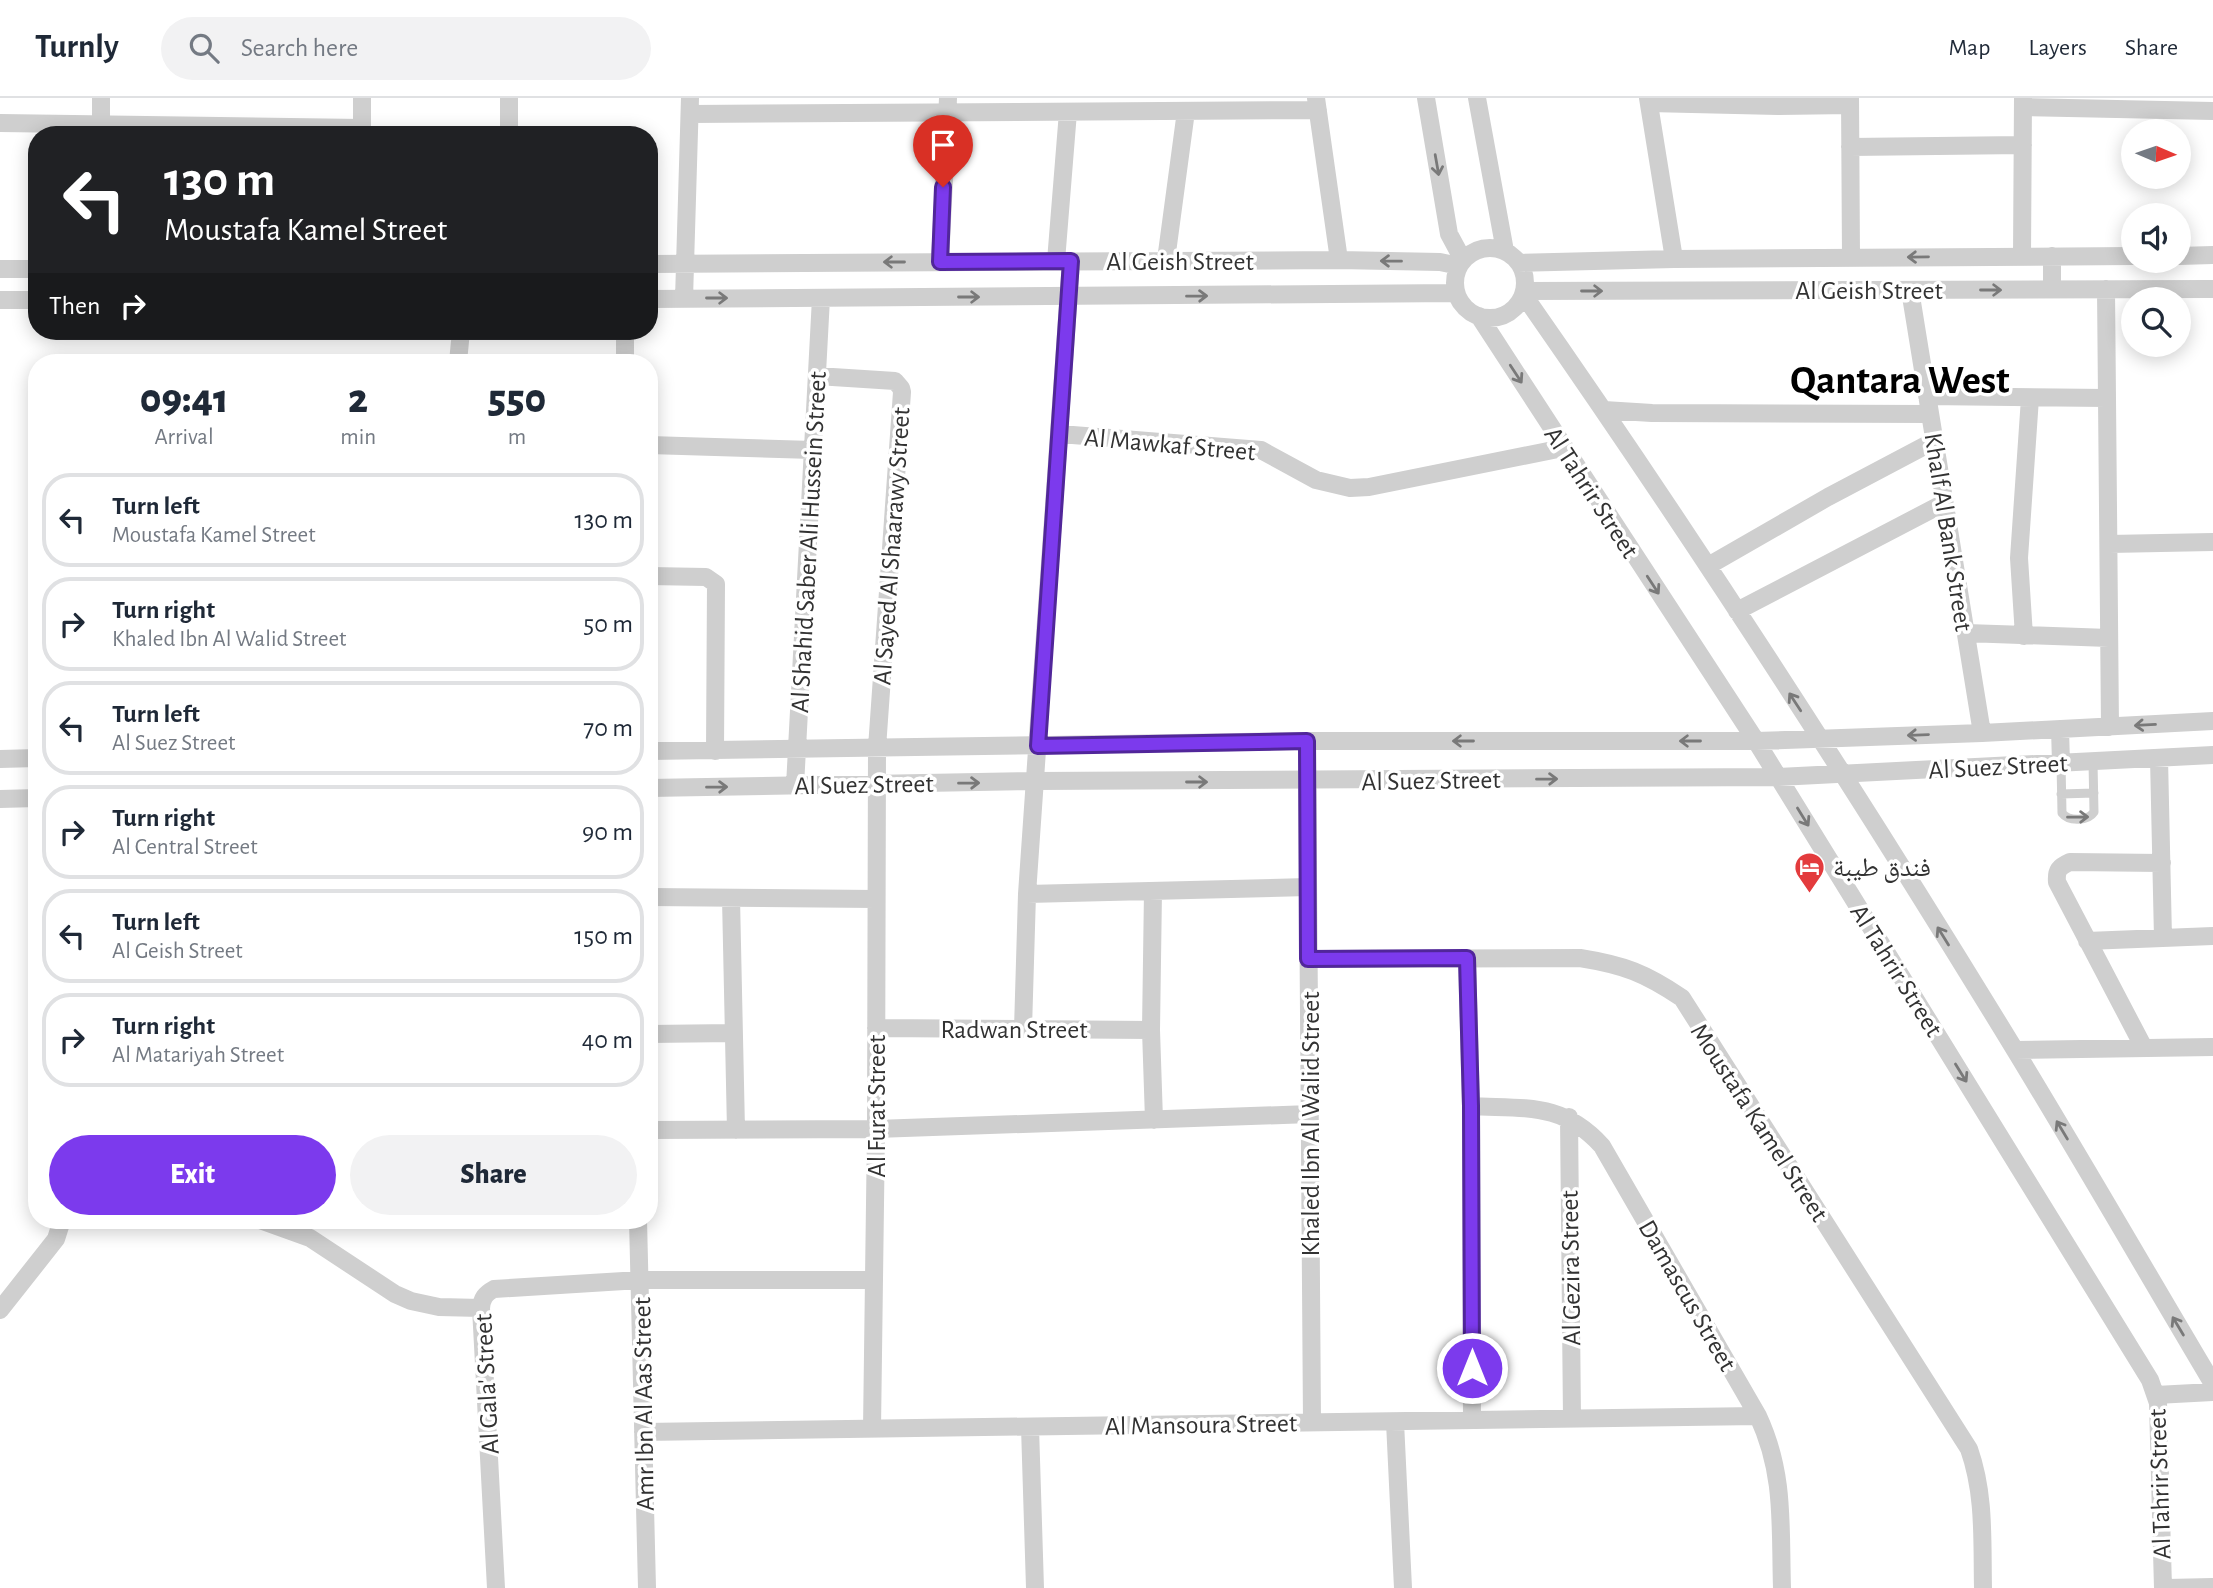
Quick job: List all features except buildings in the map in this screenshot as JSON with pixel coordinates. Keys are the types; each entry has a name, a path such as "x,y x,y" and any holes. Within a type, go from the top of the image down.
{"street":[{"path":"101,98 101,124"},
{"path":"362,98 362,126"},
{"path":"509,98 509,126"},
{"path":"1426,98 1449,234 1461,263 1455,274 1456,293 1465,308 1489,318 1510,312 1524,292 1523,272 1512,257 1477,98"},
{"path":"1674,259 1648,101 1778,106 1850,102 1851,257"},
{"path":"2022,256 2023,102 2213,111"},
{"path":"684,299 690,106 948,105 1068,112 1186,111 1226,104 1317,104 1339,260"},
{"path":"940,262 948,105"},
{"path":"1166,260 1186,111"},
{"path":"1023,1029 1027,894 1069,297 1064,261 1068,112"},
{"path":"0,122 176,126"},
{"path":"1850,146 2023,145"},
{"name":"Al Geish Street","path":"658,264 1166,260 1461,263 1469,254 1487,247 1512,257 1674,259 2121,256"},
{"path":"2191,256 2213,255"},
{"path":"2052,256 2052,289"},
{"path":"0,270 28,269"},
{"path":"2106,289 2110,727"},
{"name":"Al Geish Street","path":"1524,292 2213,289"},
{"name":"Khalf Al Bank Street","path":"1910,290 1982,733"},
{"name":"Al Tahrir Street","path":"1524,292 1708,566 1841,774 2015,1050 2213,1384"},
{"name":"Al Geish Street","path":"658,299 1456,293"},
{"name":"Al Shahid Saber Ali Hussein Street","path":"795,786 821,298"},
{"path":"0,300 28,300"},
{"name":"Al Tahrir Street","path":"1479,316 1756,741 2136,1356 2156,1395 2165,1588"},
{"name":"Al Sayed Al Shaarawy Street","path":"817,376 891,381 901,388 877,748"},
{"path":"1604,410 1652,413 1928,405 2030,398 2108,398"},
{"path":"2024,636 2020,558 2030,398"},
{"name":"Al Mawkaf Street","path":"1060,434 1261,450 1316,480 1350,488 1369,487 1563,448"},
{"path":"1708,566 1828,497 1934,441"},
{"path":"658,444 813,450"},
{"path":"1737,611 1944,503"},
{"path":"2109,544 2213,542"},
{"path":"658,576 706,577 716,584 715,751"},
{"path":"1966,633 2109,638"},
{"name":"Al Suez Street","path":"658,751 1307,741 1756,741 2213,721"},
{"path":"2060,729 2061,763"},
{"name":"Khaled Ibn Al Walid Street","path":"1307,741 1311,1422"},
{"name":"Al Furat Street","path":"872,1429 877,748"},
{"name":"Al Suez Street","path":"658,788 1036,782 1778,777 2213,755"},
{"path":"0,759 28,758"},
{"path":"2160,758 2163,938"},
{"path":"0,799 28,798"},
{"path":"2144,1048 2057,882 2056,874 2060,867 2070,862 2162,863"},
{"path":"1027,894 1308,887"},
{"path":"1153,891 1151,1030 1154,1120"},
{"path":"658,897 876,900"},
{"path":"731,898 736,1130"},
{"path":"2087,941 2213,936"},
{"path":"1467,958 1471,1106 1472,1420"},
{"name":"Moustafa Kamel Street","path":"1308,959 1580,958 1617,964 1651,978 1682,998 1969,1449 1979,1479 1981,1497 1983,1588"},
{"name":"Radwan Street","path":"876,1028 1151,1030"},
{"path":"658,1034 734,1033"},
{"path":"2015,1050 2213,1047"},
{"name":"Damascus Street","path":"1471,1106 1553,1111 1569,1117 1587,1129 1602,1146 1758,1416 1770,1442 1779,1482 1782,1588"},
{"path":"658,1130 876,1129 1310,1114"},
{"name":"Al Gezira Street","path":"1569,1117 1572,1419"},
{"path":"0,1310 56,1239 59,1229"},
{"path":"285,1229 310,1238 395,1294 411,1301 439,1307 481,1308"},
{"name":"Amr Ibn Al Aas Street","path":"638,1229 647,1588"},
{"path":"640,1280 874,1280"},
{"name":"Al Gala' Street","path":"496,1588 482,1300 494,1289 640,1280"},
{"path":"2156,1395 2213,1392"},
{"name":"Al Mansoura Street","path":"643,1432 1758,1416"},
{"path":"1395,1422 1403,1588"},
{"path":"1030,1427 1035,1588"},
{"path":"2165,1588 2213,1587"}],"lane":[{"path":"2061,763 2062,813 2065,817 2087,818 2094,812 2093,762"},
{"path":"2061,794 2094,793"}],"place":[{"name":"فندق طيبة","path":"1810,894"}],"district":[{"name":"Qantara West","path":"1900,379"}],"route":[{"path":"943,187 940,262 1071,261 1038,746 1307,741 1308,959 1467,958 1471,1106 1472,1368"}]}
